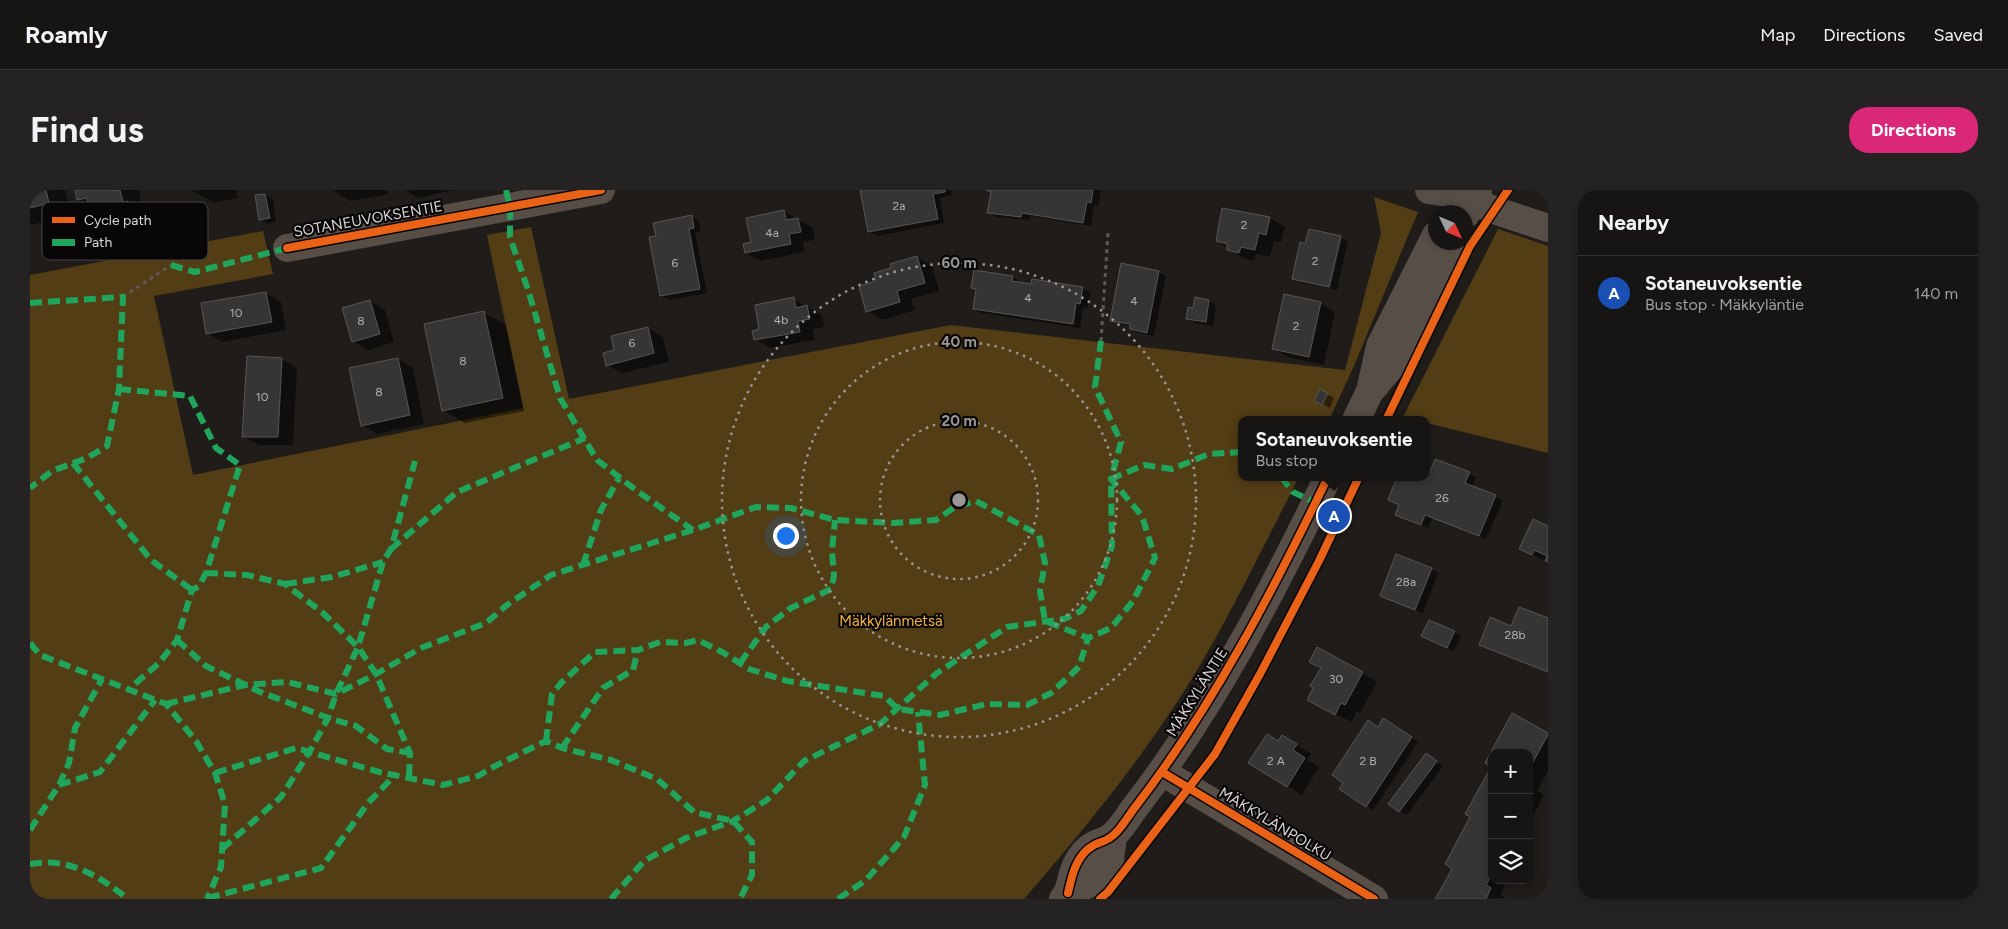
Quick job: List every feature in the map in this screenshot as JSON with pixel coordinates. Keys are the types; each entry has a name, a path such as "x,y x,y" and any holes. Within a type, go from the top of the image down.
{"street":[{"name":"SOTANEUVOKSENTIE","path":"287,248 602,190"},
{"path":"1457,199 1548,228"},
{"path":"1358,416 1370,391 1380,346 1428,250"},
{"path":"1370,391 1401,355 1448,250"},
{"name":"MÄKKYLÄNTIE","path":"1066,896 1090,884 1110,860 1112,836 1162,772 1235,658 1273,588 1326,481"},
{"name":"MÄKKYLÄNPOLKU","path":"1162,772 1374,899"}],"path":[{"path":"1101,341 1108,234"},
{"path":"123,297 171,265"}],"green space":[{"name":"Mäkkylänmetsä","path":"1374,197 1418,212 1354,366 1331,416 1238,416 1238,481 1297,481 1227,617 1183,694 1141,755 1072,843 1024,899 30,899 30,275 109,260 208,260 208,241 263,231 273,274 154,296 193,475 523,408 487,235 531,227 569,399 951,325 1345,370 1381,233"},
{"path":"1498,229 1548,246 1548,453 1430,424 1430,416 1404,416"}],"building":[{"path":"30,190 46,190 49,202 42,202 42,205 30,208"},
{"path":"75,190 120,190 123,202 88,202 87,198 77,200"},
{"path":"860,190 945,190 945,192 933,194 938,219 868,232"},
{"path":"986,190 1093,190 1091,203 1087,202 1083,223 1022,213 1021,217 987,213 991,192"},
{"path":"265,194 270,218 259,220 255,195"},
{"path":"1222,208 1270,217 1266,235 1259,233 1255,250 1241,247 1239,253 1227,250 1227,244 1216,241"},
{"path":"784,210 786,220 798,218 801,232 789,234 791,244 745,253 743,244 751,242 746,218"},
{"path":"692,215 694,228 689,229 700,289 660,296 649,237 656,236 653,223"},
{"path":"1309,229 1341,236 1329,287 1292,279 1300,242 1305,244"},
{"path":"917,256 925,283 897,291 900,302 866,312 859,286 876,281 874,273 891,268 890,264"},
{"path":"1121,263 1159,271 1147,333 1130,329 1130,324 1110,321"},
{"path":"974,270 1013,276 1012,281 1031,284 1032,279 1083,287 1080,304 1076,303 1073,324 973,309 976,289 971,288"},
{"path":"266,292 272,322 206,334 201,303"},
{"path":"1284,294 1321,302 1309,357 1272,349"},
{"path":"794,297 796,308 807,305 810,319 798,321 800,332 754,340 752,331 759,329 755,305"},
{"path":"1195,297 1209,300 1206,322 1186,319 1188,307 1193,308"},
{"path":"370,300 380,334 352,342 342,308"},
{"path":"484,311 503,398 442,411 424,324"},
{"path":"648,327 654,353 606,366 603,353 614,350 611,336"},
{"path":"247,356 282,358 278,437 242,437"},
{"path":"398,358 410,415 361,426 349,368"},
{"path":"1320,389 1328,393 1322,405 1314,401"},
{"path":"1435,459 1470,472 1465,483 1496,495 1479,536 1425,515 1421,525 1395,515 1399,505 1388,500 1395,481 1430,481 1430,472"},
{"path":"1533,519 1548,526 1548,562 1545,561 1547,556 1534,550 1532,555 1519,549"},
{"path":"1396,554 1432,568 1415,610 1380,596"},
{"path":"1519,607 1548,618 1548,672 1479,645 1490,617 1511,626"},
{"path":"1429,620 1455,631 1447,648 1421,636"},
{"path":"1317,647 1363,672 1345,705 1341,703 1335,715 1307,700 1313,688 1310,686 1321,668 1309,662"},
{"path":"1512,713 1548,733 1533,762 1533,749 1493,749"},
{"path":"1383,718 1412,737 1366,807 1339,789 1343,783 1332,775 1368,720 1378,727"},
{"path":"1267,734 1278,741 1282,735 1297,744 1293,750 1305,758 1287,787 1248,763"},
{"path":"1426,753 1437,761 1399,812 1388,804"},
{"path":"1488,772 1488,881 1486,885 1491,888 1486,899 1435,899 1452,869 1445,864 1470,817 1465,814"}],"marked path":[{"path":"506,190 510,207 510,237 529,293 560,398 597,460 693,530"},
{"path":"171,265 195,272 287,248"},
{"path":"30,303 123,297 119,389 107,446 87,458 52,471 30,488"},
{"path":"166,704 245,685 287,682 336,694 421,648 486,623 507,605 551,575 693,530 756,507 791,508 835,520 893,523 936,520 955,507 976,501 1039,535 1045,563 1040,591 1045,621 1088,638 1111,628 1133,601 1155,558 1142,516 1111,479 1121,442 1095,387 1101,341"},
{"path":"119,389 190,396 216,448 240,465 206,573 199,586 192,590 177,640 159,663 129,689"},
{"path":"391,549 457,492 585,438"},
{"path":"611,899 644,861 686,838 733,821 767,800 804,761 880,724 937,673 1007,627 1064,619 1081,611 1098,586 1112,546 1111,479 1144,465 1172,469 1209,454 1238,452"},
{"path":"222,849 281,797 328,718 336,694 358,647 383,562 391,549 415,461"},
{"path":"73,463 151,560 192,590"},
{"path":"583,565 601,510 619,478"},
{"path":"1284,481 1293,492 1316,503"},
{"path":"740,663 766,627 791,608 831,589 834,576 832,551 835,520"},
{"path":"285,584 332,577 383,562"},
{"path":"206,573 247,575 285,584 323,613 358,647 376,674 410,753 409,779"},
{"path":"546,741 552,694 562,682 595,652 638,650 660,642 686,643 698,640 724,653 749,669 787,681 884,696 898,709 940,715 987,704 1027,705 1051,693 1079,667 1088,638"},
{"path":"177,640 206,666 258,691 328,718 356,726 387,749 410,753"},
{"path":"30,643 40,655 166,704 196,741 215,773 225,804 221,867 207,899"},
{"path":"562,748 603,688 633,670 638,650"},
{"path":"30,830 59,785 69,763 75,728 102,679"},
{"path":"59,785 100,772 155,700"},
{"path":"838,899 866,880 904,837 925,785 918,712"},
{"path":"215,773 296,748 379,772 443,785 478,776 546,741 562,748 611,760 657,779 694,812 733,821 752,842 752,875 740,899"},
{"path":"208,898 321,868 368,803 395,775"},
{"path":"30,864 58,863 83,870 106,883 128,899"}],"cycle path":[{"path":"287,248 601,190"},
{"path":"1388,416 1470,246 1508,190"},
{"path":"1068,893 1073,873 1083,854 1094,845 1109,838 1120,828 1162,771 1215,690 1263,606 1326,481"},
{"path":"1100,899 1108,892 1215,754 1260,674 1319,561 1357,481"},
{"path":"1162,772 1374,899"}],"place":[{"name":"Sotaneuvoksentie","path":"1334,516"}]}
